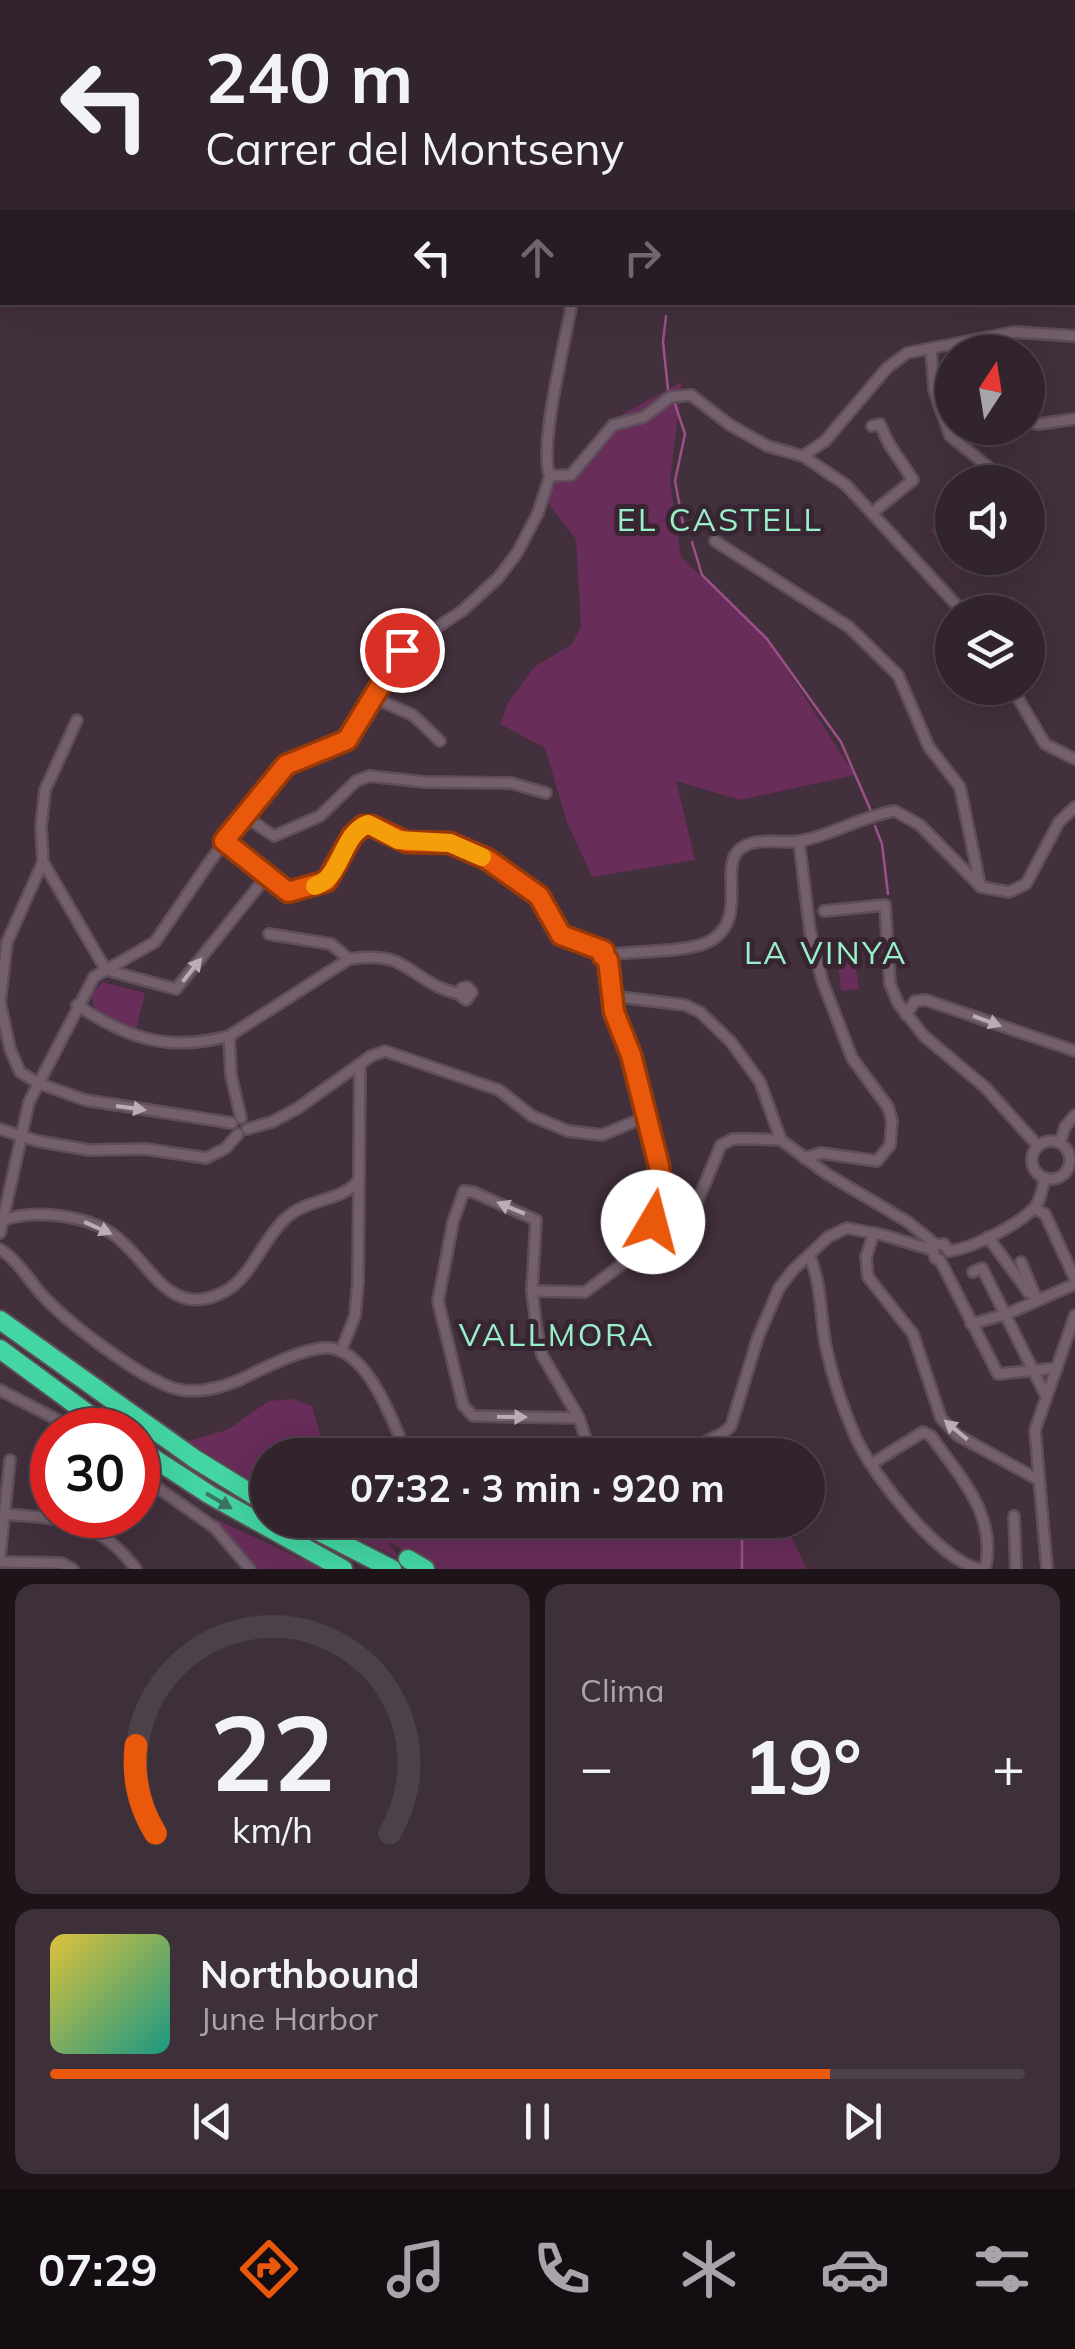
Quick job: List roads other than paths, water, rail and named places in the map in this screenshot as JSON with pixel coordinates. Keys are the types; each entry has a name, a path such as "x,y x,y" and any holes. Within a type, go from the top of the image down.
{"highway":[{"path":"0,1320 195,1460 250,1493"},
{"path":"30,1342 182,1436"},
{"path":"0,1350 80,1408"},
{"path":"160,1463 210,1496 343,1569"},
{"path":"339,1538 400,1564 425,1569"}],"street":[{"path":"0,1233 20,1136 38,1083 94,977 147,948 159,937 243,815 286,765 347,740 402,650 462,612 498,578 517,552 538,513 550,476 546,461 552,413 571,305"},
{"path":"803,456 825,440 887,368 907,353 1014,332 1075,336"},
{"path":"931,349 934,390 950,436 985,465"},
{"path":"550,476 571,475 613,425 644,418 670,397 691,395 730,425 767,446 803,456 846,485 947,595"},
{"path":"1045,423 1075,419"},
{"path":"872,426 880,424 888,444 913,480 872,513"},
{"path":"715,541 849,627 898,675 929,746 960,787 981,888"},
{"path":"374,698 413,715 440,741"},
{"path":"1022,705 1044,744 1075,759"},
{"path":"77,720 45,790 43,862 106,970 176,989 266,877"},
{"path":"243,815 274,836 320,816 356,781 369,776 425,782 511,783 546,793"},
{"path":"224,841 288,892 324,883 352,836 368,824 398,840 450,843 487,859 539,896 561,935 609,955 698,945 714,938 733,905 731,870 736,854 751,842 799,841 895,811 920,826 981,888 1008,892 1026,884 1060,822 1075,807"},
{"path":"799,841 810,931 822,980 852,1058 888,1108 893,1133 886,1154 876,1161 822,1153 804,1158"},
{"path":"43,862 7,942 0,1002 16,1066 38,1083 84,1100 236,1121"},
{"path":"824,911 885,905 890,984 906,1015 939,1050 986,1088 1038,1146"},
{"path":"268,934 331,944 348,959"},
{"path":"609,955 614,1012 631,1055 661,1182 644,1248"},
{"path":"77,1005 111,1026 158,1042 191,1044 229,1036 348,959 392,958 431,986 459,994"},
{"path":"611,996 685,1005 700,1012 731,1042 753,1072 780,1140 908,1222 934,1248 935,1258 940,1260 998,1374 1057,1368"},
{"path":"906,1015 915,1000 926,1000 1075,1051"},
{"path":"229,1036 236,1121 232,1130 272,1122 378,1053 392,1052 500,1090 539,1120 588,1135 610,1133 646,1117"},
{"path":"341,1351 355,1316 360,1064"},
{"path":"1060,1143 1065,1127 1075,1115"},
{"path":"0,1130 88,1150 146,1149 206,1158 226,1148 242,1131"},
{"path":"532,1291 586,1292 696,1205 721,1145 732,1139 780,1140"},
{"path":"1060,1143 1069,1152 1072,1168 1060,1178 1045,1178 1032,1163 1038,1146 1060,1143"},
{"path":"949,1251 962,1250 988,1237 1034,1208 1045,1178"},
{"path":"3,1220 24,1215 68,1218 99,1226 124,1244 171,1293 203,1299 234,1286 277,1228 297,1210 341,1196 358,1182"},
{"path":"579,1418 473,1416 462,1405 438,1301 453,1222 464,1191 536,1220 532,1291 542,1355 579,1418 585,1438"},
{"path":"341,1196 358,1206"},
{"path":"971,1324 1007,1314 1075,1282 1046,1214 1034,1208"},
{"path":"713,1438 731,1426 779,1288 828,1237 847,1228 934,1248 944,1244 949,1251"},
{"path":"874,1233 866,1256 868,1277 913,1334 942,1418 957,1435 1039,1480"},
{"path":"988,1237 1021,1269 1036,1298"},
{"path":"0,1250 12,1257 61,1315 133,1366 172,1388 194,1391 224,1386 300,1354 323,1348 341,1351 367,1374 382,1396 399,1438"},
{"path":"940,1260 947,1258 949,1251"},
{"path":"809,1255 832,1368 856,1438 872,1463 926,1534 971,1567 981,1569 990,1549 982,1511 931,1436 924,1432 872,1463"},
{"path":"973,1272 982,1268 1046,1396"},
{"path":"1047,1569 1035,1430 1075,1315"},
{"path":"0,1390 35,1408"},
{"path":"10,1460 0,1559 60,1563 73,1569"},
{"path":"160,1489 215,1528 250,1569"},
{"path":"4,1514 60,1518 94,1528 112,1540 136,1569"},
{"path":"1014,1516 1016,1569"}],"waterway":[{"path":"666,316 663,342 668,389"},
{"path":"674,401 685,434 675,481 684,529"},
{"path":"692,542 702,575 767,639 841,742 871,811"},
{"path":"875,826 882,844 888,894"},
{"path":"742,1541 742,1569"}],"district":[{"name":"EL CASTELL","path":"720,520"},
{"name":"LA VINYA","path":"826,953"},
{"name":"VALLMORA","path":"557,1335"}]}
